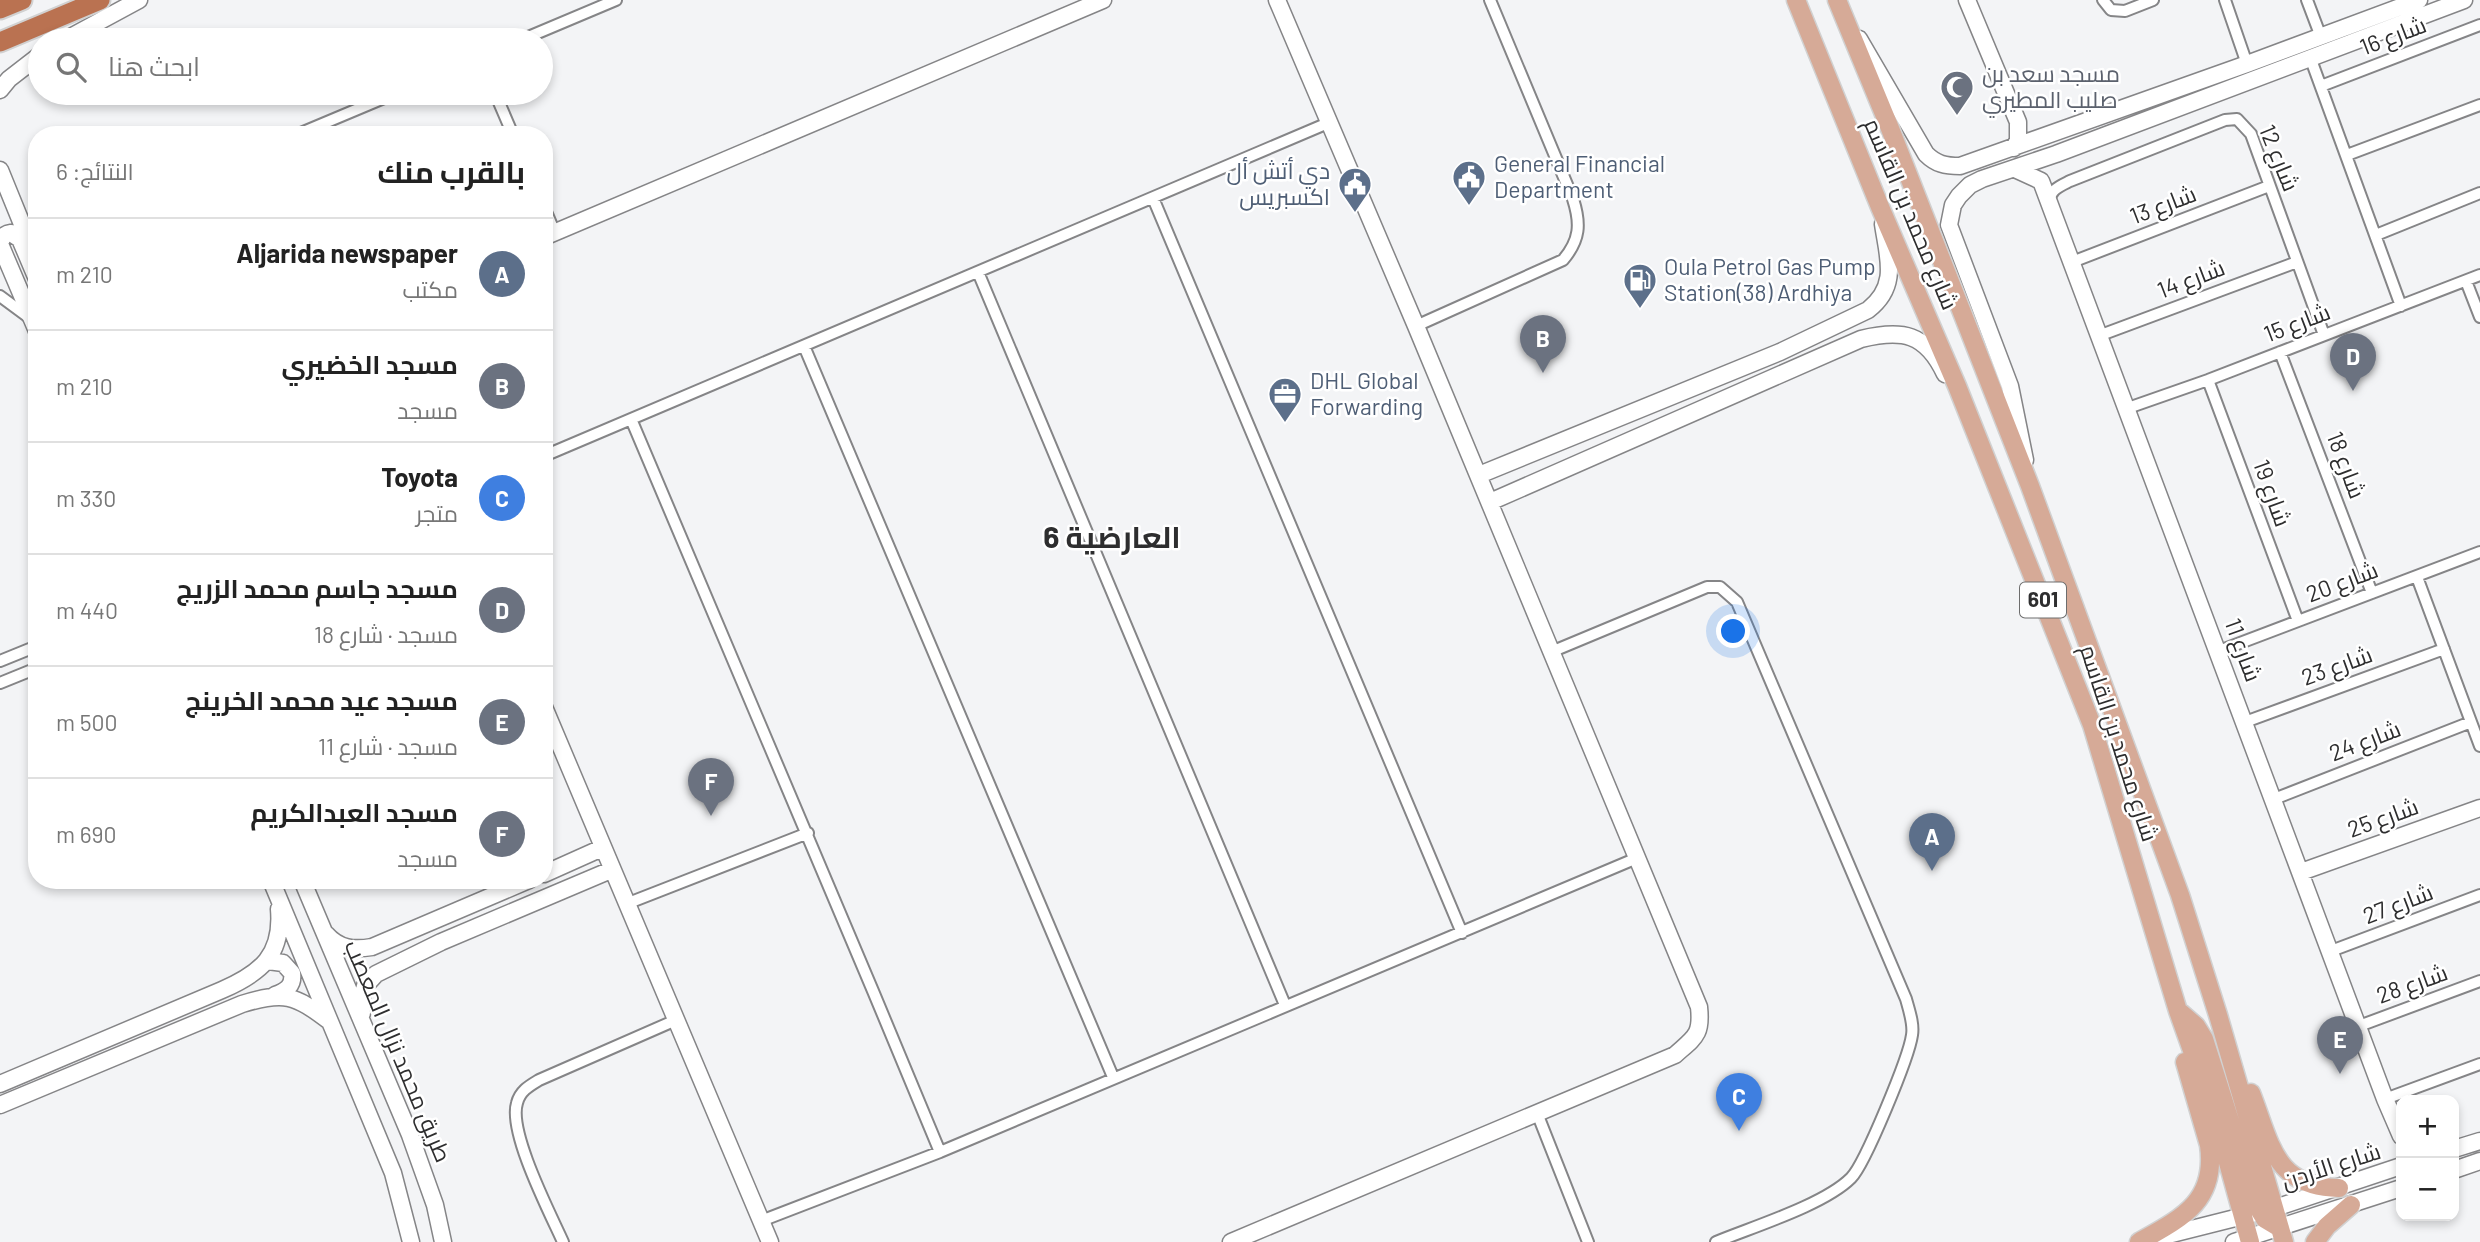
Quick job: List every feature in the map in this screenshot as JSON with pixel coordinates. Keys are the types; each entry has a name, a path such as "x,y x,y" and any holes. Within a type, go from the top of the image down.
{"highway":[{"path":"0,9 22,0"},
{"path":"33,28 100,0"},
{"path":"0,42 28,30"}],"main road":[{"name":"شارع محمد بن القاسم","path":"1796,0 1880,207 1957,386 2092,726 2178,1011 2179,1035 2208,1145 2210,1171 2207,1185 2193,1207 2140,1242"},
{"name":"شارع محمد بن القاسم","path":"1838,2 2030,486 2180,895 2218,1015 2260,1212"},
{"path":"2092,726 2099,713 2110,717 2158,861 2167,879 2180,895"},
{"path":"2178,1011 2191,1020 2204,1039 2260,1212 2282,1235"},
{"path":"2218,1015 2279,1162 2293,1177 2302,1182 2322,1188 2339,1188"},
{"path":"2315,1242 2327,1226 2351,1205"},
{"path":"2251,1240 2260,1212"}],"street":[{"path":"87,28 139,0"},
{"path":"549,28 616,0"},
{"path":"553,234 1073,6 1102,0"},
{"path":"1231,1242 1675,1055 1694,1038 1701,1024 1699,1007 1479,475 1277,0"},
{"path":"1416,326 1563,260 1573,248 1578,236 1579,217 1573,199 1490,0"},
{"path":"1967,0 2018,122 2018,140 2014,148"},
{"path":"2103,0 2110,10 2125,11 2153,0"},
{"path":"2225,0 2247,64"},
{"path":"2307,0 2321,37"},
{"path":"1838,2 1916,140 1933,161 1945,166 1960,166 2321,37 2393,5 2419,0"},
{"path":"2030,486 2010,386 1949,225 1950,215 1959,196 1970,185 2464,0"},
{"name":"شارع 16","path":"2321,86 2480,25"},
{"path":"2310,57 2401,306"},
{"path":"0,90 28,64"},
{"path":"317,126 367,105"},
{"path":"500,105 509,126"},
{"path":"2347,155 2480,106"},
{"name":"شارع 12","path":"2050,205 2053,191 2070,181 2225,120 2237,119 2251,134 2324,335"},
{"path":"1998,154 1996,165 2042,181 2061,152 2067,139 2026,129 2018,122"},
{"path":"553,452 1328,123"},
{"path":"0,170 28,239"},
{"name":"شارع 11","path":"2042,181 2396,1125"},
{"name":"شارع 13","path":"2072,262 2269,186"},
{"path":"2376,235 2480,193"},
{"path":"1153,198 1462,933"},
{"path":"1479,475 1780,352 1878,302 1888,284 1890,269 1880,207"},
{"path":"28,258 20,239 11,233 2,237 0,244 28,311"},
{"name":"شارع 14","path":"2101,335 2297,262"},
{"path":"978,272 1285,1005"},
{"name":"شارع 15","path":"2128,408 2480,275"},
{"path":"2466,281 2480,317"},
{"path":"0,296 28,320"},
{"path":"1849,319 1862,320 1866,325 1867,332 1861,339"},
{"path":"1490,502 1861,339 1881,334 1906,334 1925,345 1938,360 2045,603"},
{"path":"804,346 1114,1077"},
{"name":"شارع 18","path":"2280,352 2372,593"},
{"name":"شارع 19","path":"2208,380 2298,621"},
{"path":"631,419 767,744 808,833 940,1152"},
{"name":"شارع 20","path":"2219,651 2480,552"},
{"path":"2417,576 2480,746"},
{"path":"1551,652 1707,587 1720,587 1737,602 1906,999 1912,1035 1863,1160 1852,1178 1823,1198 1716,1242"},
{"name":"شارع 23","path":"2245,722 2444,649"},
{"path":"0,661 28,650"},
{"path":"0,683 28,672"},
{"name":"شارع 24","path":"2274,799 2471,722"},
{"path":"553,728 770,1242"},
{"name":"شارع 25","path":"2301,872 2480,808"},
{"path":"626,904 808,833"},
{"path":"553,870 602,848"},
{"path":"761,1221 940,1152 1637,858"},
{"path":"363,1024 361,1001 365,986 376,974 442,942 611,870"},
{"path":"275,889 393,1173 411,1242"},
{"name":"طريق محمد نزال المعصب","path":"306,889 423,1168 443,1242"},
{"path":"322,929 332,941 341,946 361,949 389,942 509,889"},
{"name":"شارع 27","path":"2331,951 2480,895"},
{"path":"0,1084 243,981 268,961 280,928 278,896"},
{"path":"434,922 442,942"},
{"path":"0,1105 242,1004 275,995 288,988 292,984 292,973 284,963 268,961"},
{"name":"شارع 28","path":"2358,1026 2480,981"},
{"path":"275,995 300,1001 329,1021"},
{"path":"563,1242 523,1147 516,1116 517,1102 524,1089 539,1080 676,1020"},
{"path":"2385,1099 2480,1064"},
{"path":"1537,1112 1588,1242"},
{"path":"2459,1147 2480,1141"},
{"path":"2459,1168 2480,1161"},
{"name":"شارع الأردن","path":"2140,1242 2260,1212 2396,1168"},
{"name":"شارع الأردن","path":"2251,1240 2282,1235 2351,1205 2396,1190"}],"place":[{"name":"مسجد سعد بن صليب المطيري","path":"1957,117"},
{"name":"General Financial Department","path":"1469,207"},
{"name":"دي أتش أل اكسبريس","path":"1355,214"},
{"name":"Oula Petrol Gas Pump Station(38) Ardhiya","path":"1640,310"},
{"name":"مسجد الخضيري","path":"1543,373"},
{"name":"مسجد جاسم محمد الزريج","path":"2353,391"},
{"name":"DHL Global Forwarding","path":"1285,424"},
{"name":"مسجد العبدالكريم","path":"711,816"},
{"name":"Aljarida newspaper","path":"1932,871"},
{"name":"مسجد عيد محمد الخرينج","path":"2340,1074"},
{"name":"Toyota","path":"1739,1131"}],"district":[{"name":"العارضية 6","path":"1112,538"}]}
